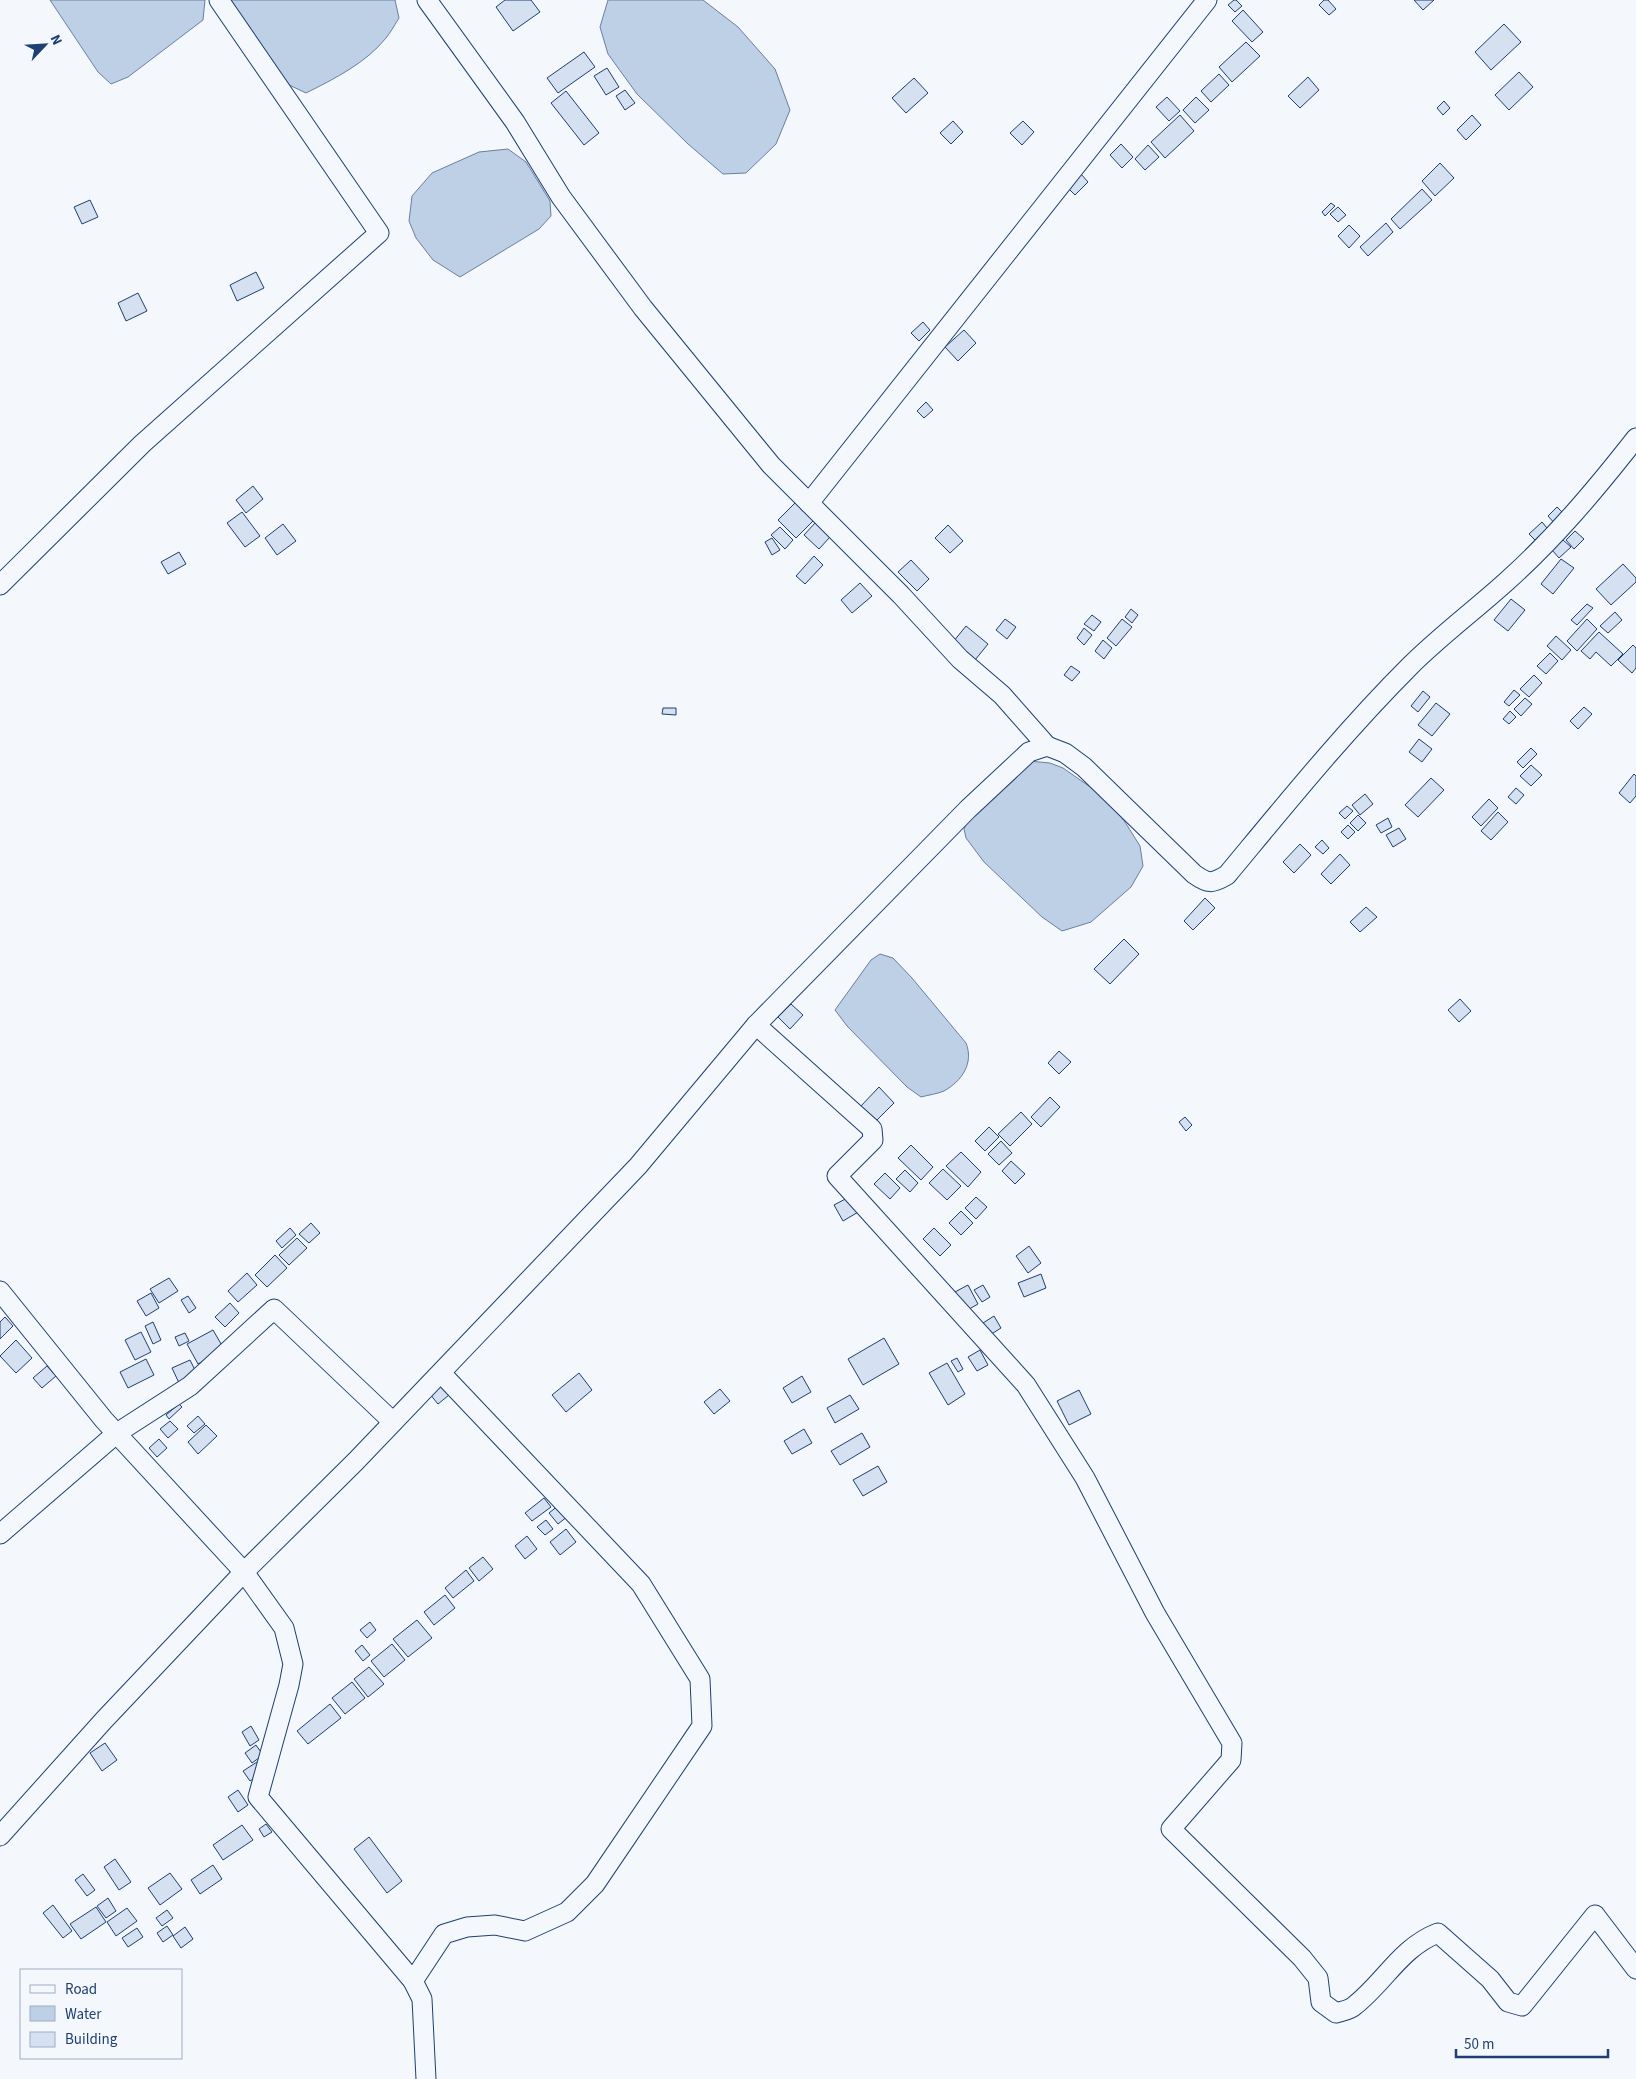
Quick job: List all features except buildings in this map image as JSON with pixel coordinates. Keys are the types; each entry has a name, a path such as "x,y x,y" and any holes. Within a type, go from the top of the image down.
{"street":[{"path":"0,585 142,444 378,233 218,0"},
{"path":"427,0 515,122 561,197 643,308 771,465 901,595 960,659 1002,696 1047,746 1065,753 1084,767 1194,874 1205,882 1217,882 1227,875 1325,759 1410,666 1506,582 1564,526 1598,488 1636,438"},
{"path":"809,502 1207,0"},
{"path":"0,1836 104,1720 244,1572 441,1373 638,1166 756,1024 968,809 1030,752 1047,746"},
{"path":"756,1024 872,1129 873,1140 836,1176 1026,1385 1085,1478 1155,1613 1232,1743 1231,1760 1172,1829 1302,1958 1318,1978 1321,2002 1336,2013 1353,2008 1412,1947 1427,1937 1438,1933 1490,1979 1508,2002 1522,2006 1595,1915 1636,1969"},
{"path":"0,1291 117,1433 244,1572 284,1628 293,1664 258,1797 413,1981 422,1999 426,2079"},
{"path":"0,1534 117,1433 190,1386 274,1309 393,1422"},
{"path":"413,1981 444,1934 467,1927 495,1925 525,1931 567,1912 595,1884 702,1726 700,1679 641,1584 441,1373"}],"water":[{"path":"50,0 205,0 203,20 128,77 111,84 98,72"},
{"path":"229,0 395,0 399,18 386,38 369,55 338,76 306,93 287,84"},
{"path":"608,0 703,0 738,27 775,69 790,110 776,144 746,173 723,174 688,144 637,94 608,54 600,27"},
{"path":"508,149 526,162 550,201 551,216 539,229 460,277 433,260 416,238 409,221 412,196 432,173 479,152"},
{"path":"1029,761 1050,763 1063,768 1106,798 1125,822 1140,846 1143,866 1131,887 1091,922 1062,931 1042,917 984,862 966,838 964,829 972,811"},
{"path":"880,954 893,958 966,1043 968,1058 965,1071 956,1082 944,1091 921,1097 907,1087 847,1026 835,1010 871,960"}]}
